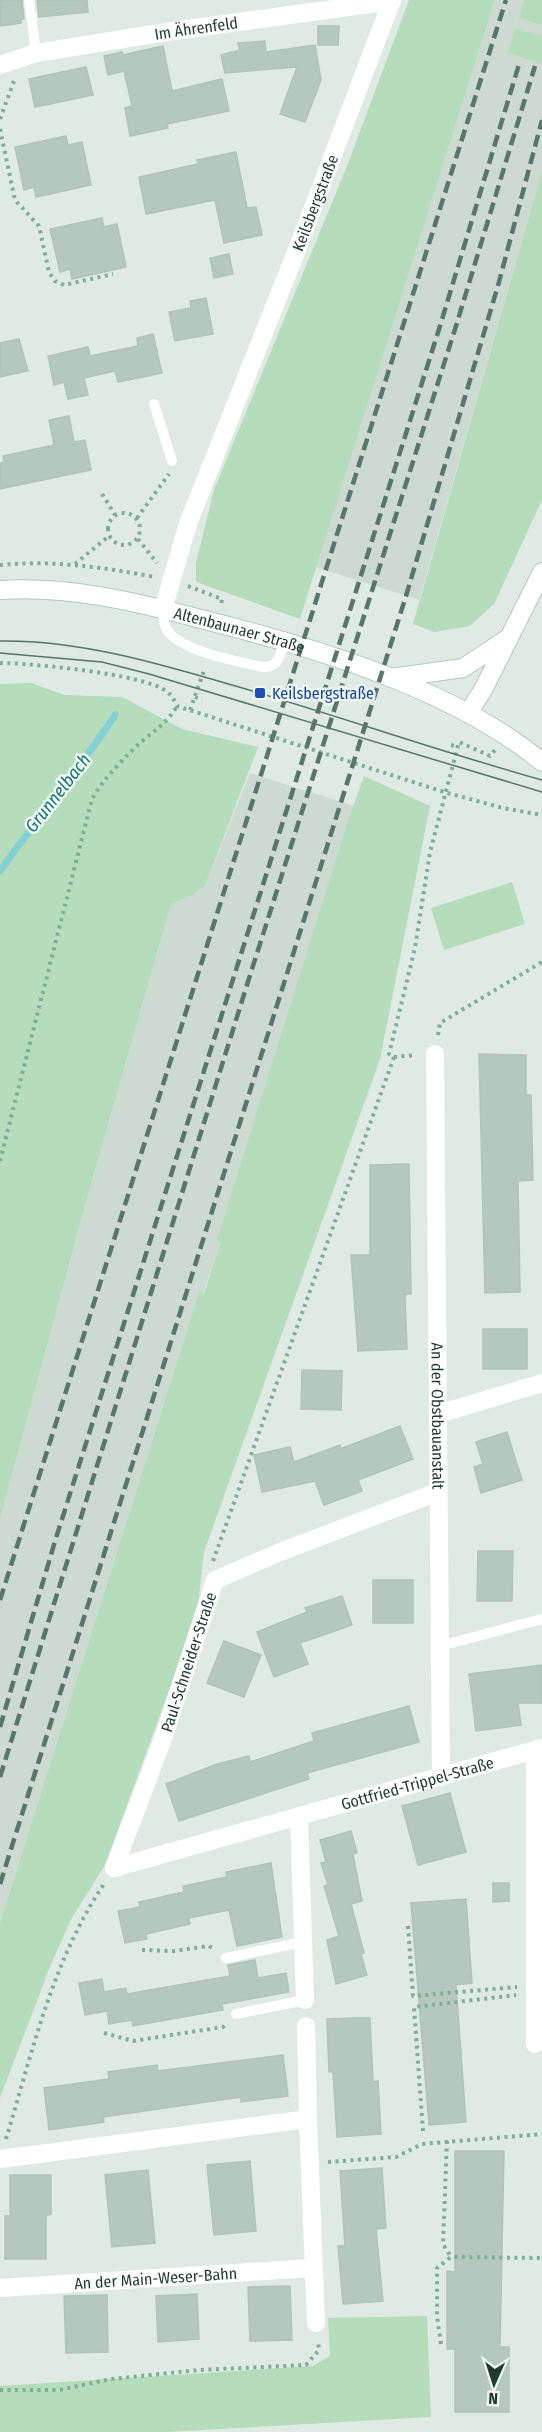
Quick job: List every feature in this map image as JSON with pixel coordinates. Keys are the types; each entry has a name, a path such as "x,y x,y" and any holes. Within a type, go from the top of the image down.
{"street":[{"name":"Im Ährenfeld","path":"0,65 36,53 198,27 392,1"},
{"name":"Keilsbergstraße","path":"163,609 198,495 300,242 392,1"},
{"path":"468,713 483,690 542,572"},
{"name":"Altenbaunaer Straße","path":"0,590 25,588 63,591 163,609 285,641 389,678 468,713 506,734 542,762"},
{"path":"389,678 463,668 508,638"},
{"name":"An der Obstbauanstalt","path":"435,1054 441,1777"},
{"path":"438,1414 542,1383"},
{"name":"Paul-Schneider-Straße","path":"114,1868 164,1736 215,1580 280,1552 438,1492"},
{"name":"Gottfried-Trippel-Straße","path":"114,1868 538,1749 534,2044"},
{"path":"299,1816 305,2000"},
{"path":"306,2026 312,2268 316,2323"},
{"path":"2,2152 308,2119"},
{"name":"An der Main-Weser-Bahn","path":"0,2288 312,2268"}],"lane":[{"path":"29,0 36,53"},
{"path":"154,404 174,463"},
{"path":"163,609 165,627 174,639 210,653 272,667 278,663 285,641"},
{"path":"440,1646 542,1619"},
{"path":"226,1958 303,1942"},
{"path":"236,2014 305,2000"}],"path":[{"path":"0,119 13,81 24,78"},
{"path":"0,129 15,200 39,226 49,272 55,281 64,285 113,274"},
{"path":"137,518 174,463"},
{"path":"102,494 116,515"},
{"path":"127,513 137,518 141,529 138,539 128,545 117,544 109,536 109,524 116,515 127,513"},
{"path":"75,564 109,536"},
{"path":"138,539 171,580"},
{"path":"0,565 38,561 75,564 171,580 222,599"},
{"path":"190,710 210,653"},
{"path":"0,663 74,669 128,678 166,691 177,706 444,792 503,808 542,815"},
{"path":"195,697 202,700"},
{"path":"0,1161 92,799 115,769 141,742 170,718 177,706"},
{"path":"393,1057 389,1054 415,948 430,852 457,747 459,742 490,756 495,750"},
{"path":"451,745 457,747"},
{"path":"443,773 449,775"},
{"path":"393,1057 435,1054 440,1023 542,962"},
{"path":"215,1580 209,1571 393,1057"},
{"path":"2,2152 51,1993 87,1910 114,1868"},
{"path":"408,1926 414,1996 535,1989"},
{"path":"142,1950 172,1951 209,1946 226,1958"},
{"path":"423,2131 414,2007 535,1989"},
{"path":"104,2033 133,2041 223,2027 236,2014"},
{"path":"310,2163 396,2157 423,2144 542,2134"},
{"path":"447,2141 442,2244 451,2257"},
{"path":"441,2344 437,2316 437,2268 451,2257 542,2258"},
{"path":"0,2390 59,2390 111,2379 199,2370 306,2365 319,2350 316,2323"}],"shaded area":[{"path":"495,0 542,0 542,170 419,600 316,567"},
{"path":"250,773 354,806 216,1242 220,1243 203,1293 199,1292 0,1923 0,1519 91,1184 171,904 193,895 205,886"}],"green space":[{"path":"409,0 495,0 300,619 199,583 196,581 196,563 214,490 347,166"},
{"path":"524,0 542,0 542,25 519,18"},
{"path":"515,29 542,36 542,64 508,53"},
{"path":"542,170 542,500 494,604 470,626 434,632 413,624"},
{"path":"31,683 64,695 122,697 182,729 258,747 205,886 193,895 171,904 91,1184 0,1519 0,684"},
{"path":"364,776 430,806 380,1059 204,1552 197,1614 105,1865 72,1918 51,1964 0,2098 0,1923 199,1292 204,1293 220,1243 216,1242"},
{"path":"512,882 525,924 444,950 431,908"},
{"path":"427,2316 431,2417 166,2432 0,2432 0,2386 313,2366 330,2356 328,2318"}],"building":[{"path":"0,0 22,0 24,19 21,19 21,23 0,26"},
{"path":"37,0 87,0 88,12 39,17"},
{"path":"318,26 339,26 338,45 318,45"},
{"path":"265,41 266,52 315,45 321,80 305,122 280,114 297,67 225,73 221,55 240,50 238,43"},
{"path":"163,46 172,91 222,79 229,111 167,124 168,128 130,136 125,108 132,106 124,71 108,75 104,56 122,52 123,55"},
{"path":"86,67 93,95 35,107 29,79"},
{"path":"66,136 68,145 82,142 91,185 36,197 34,187 24,190 15,147"},
{"path":"236,152 247,208 256,207 262,235 224,243 215,200 146,214 139,177 198,164 197,160"},
{"path":"102,218 104,227 117,224 126,267 72,279 70,269 60,272 50,229"},
{"path":"229,254 233,274 214,278 210,258"},
{"path":"206,298 213,334 175,341 169,312 191,308 190,301"},
{"path":"153,334 162,373 118,382 115,371 84,378 88,395 68,399 64,382 54,385 48,356 88,347 90,356 138,346 137,338"},
{"path":"19,339 28,371 0,377 0,343"},
{"path":"69,416 74,442 85,440 91,470 0,489 0,463 4,462 3,456 54,445 49,420"},
{"path":"479,1054 526,1055 526,1095 531,1095 533,1180 518,1181 520,1292 485,1293"},
{"path":"409,1164 411,1294 405,1294 407,1349 358,1351 351,1255 370,1255 370,1165"},
{"path":"483,1329 527,1329 527,1369 483,1369"},
{"path":"302,1370 342,1371 341,1410 301,1409"},
{"path":"400,1426 413,1459 358,1480 362,1491 324,1505 315,1481 262,1492 254,1455 290,1447 294,1462 340,1445 340,1449"},
{"path":"507,1432 522,1480 481,1493 474,1467 483,1464 476,1442"},
{"path":"478,1551 513,1551 512,1601 477,1601"},
{"path":"373,1580 413,1580 413,1623 373,1623"},
{"path":"342,1596 352,1625 300,1643 308,1664 274,1677 257,1632 307,1612 305,1608"},
{"path":"224,1641 261,1655 244,1697 207,1683"},
{"path":"542,1665 542,1703 518,1703 521,1725 476,1731 469,1674"},
{"path":"409,1706 419,1742 307,1773 309,1779 179,1821 166,1784 217,1764 249,1756 250,1762 314,1741 312,1733"},
{"path":"450,1793 466,1852 418,1865 402,1806"},
{"path":"351,1831 357,1853 353,1854 362,1901 351,1904 364,1953 361,1954 367,1975 336,1984 327,1940 339,1936 324,1886 328,1885 321,1863 326,1862 320,1840"},
{"path":"271,1863 282,1937 237,1946 229,1910 189,1918 190,1924 146,1934 147,1939 125,1943 118,1911 140,1907 139,1902 184,1892 183,1886 227,1877 226,1872"},
{"path":"493,1883 509,1883 509,1901 493,1902"},
{"path":"466,1899 472,1983 456,1985 466,2122 429,2125 411,1903"},
{"path":"255,1960 258,1978 286,1973 289,1992 222,2004 223,2010 133,2026 132,2020 109,2024 107,2011 85,2015 79,1983 102,1979 104,1992 126,1988 127,1994 230,1976 228,1965"},
{"path":"370,2018 373,2082 378,2081 381,2134 337,2137 333,2072 329,2072 327,2019"},
{"path":"283,2055 288,2096 241,2102 241,2097 103,2117 104,2122 49,2130 44,2088 109,2079 108,2072 157,2065 158,2071"},
{"path":"455,2151 504,2151 500,2347 509,2347 509,2412 455,2412 455,2349 447,2349 447,2271 455,2272"},
{"path":"250,2161 256,2231 214,2235 207,2165"},
{"path":"382,2168 386,2228 376,2229 383,2301 343,2304 338,2246 345,2246 340,2171"},
{"path":"148,2170 155,2243 112,2247 105,2175"},
{"path":"10,2175 51,2175 51,2214 46,2216 46,2259 5,2259 5,2216 10,2216"},
{"path":"290,2286 292,2340 250,2341 248,2287"},
{"path":"197,2294 199,2339 158,2342 156,2296"},
{"path":"107,2295 108,2352 66,2353 64,2296"}],"waterway":[{"name":"Grunnelbach","path":"0,871 115,715"}],"tram line":[{"path":"0,641 59,644 146,661 542,780"},
{"path":"0,653 102,662 149,674 542,792"}],"railway":[{"path":"0,1600 506,0"},
{"path":"0,1727 56,1538 440,326 520,61"},
{"path":"0,1777 246,988 456,326 535,66"},
{"path":"0,1884 406,596 499,282 542,120"}],"place":[{"name":"Keilsbergstraße","path":"260,693"}]}
